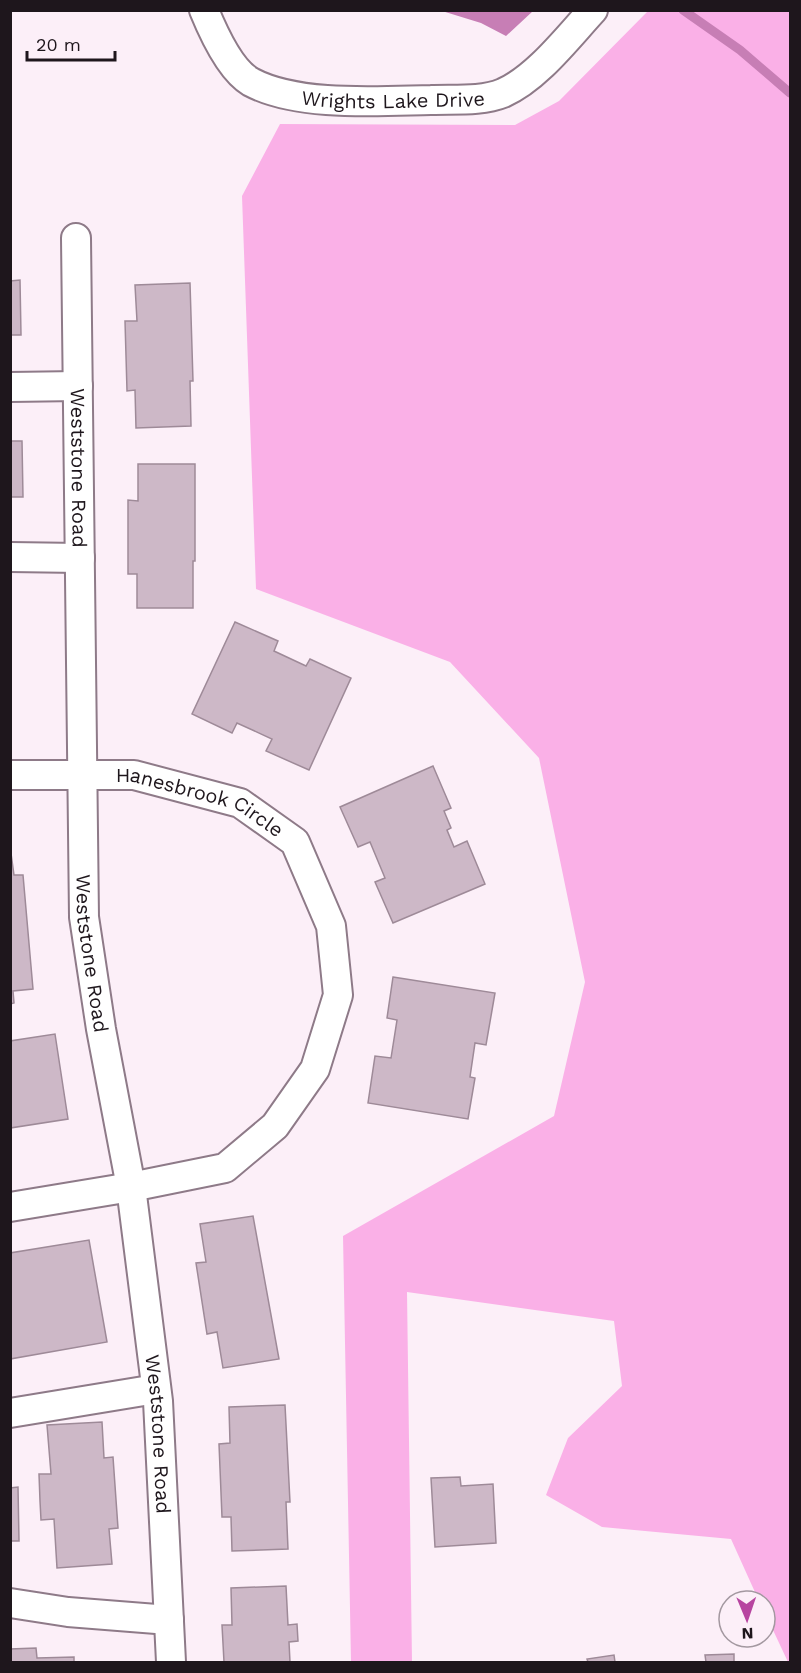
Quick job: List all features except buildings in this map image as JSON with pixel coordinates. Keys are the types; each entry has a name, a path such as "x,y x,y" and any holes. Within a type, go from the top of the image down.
{"street":[{"name":"Wrights Lake Drive","path":"204,10 231,62 249,81 273,91 314,98 355,101 477,99 502,93 525,79 556,51 593,10"},
{"name":"Weststone Road","path":"76,238 84,917 131,1187 156,1389 171,1662"},
{"path":"10,387 78,386"},
{"path":"10,557 80,558"},
{"name":"Hanesbrook Circle","path":"10,775 134,775 240,803 295,842 332,926 338,995 315,1069 275,1126 225,1168 131,1187 10,1206"},
{"path":"10,1413 156,1389"},
{"path":"10,1603 68,1612 169,1620"}],"shaded area":[{"path":"442,11 533,11 506,36 481,23"},
{"path":"648,11 790,11 790,1662 777,1639 777,1589 754,1589 731,1539 602,1527 546,1495 568,1438 622,1386 614,1321 407,1292 412,1662 351,1662 343,1236 554,1116 585,982 539,758 450,662 256,589 242,196 280,124 515,125 559,101"}],"waterway":[{"path":"683,10 740,50 790,93"}]}
